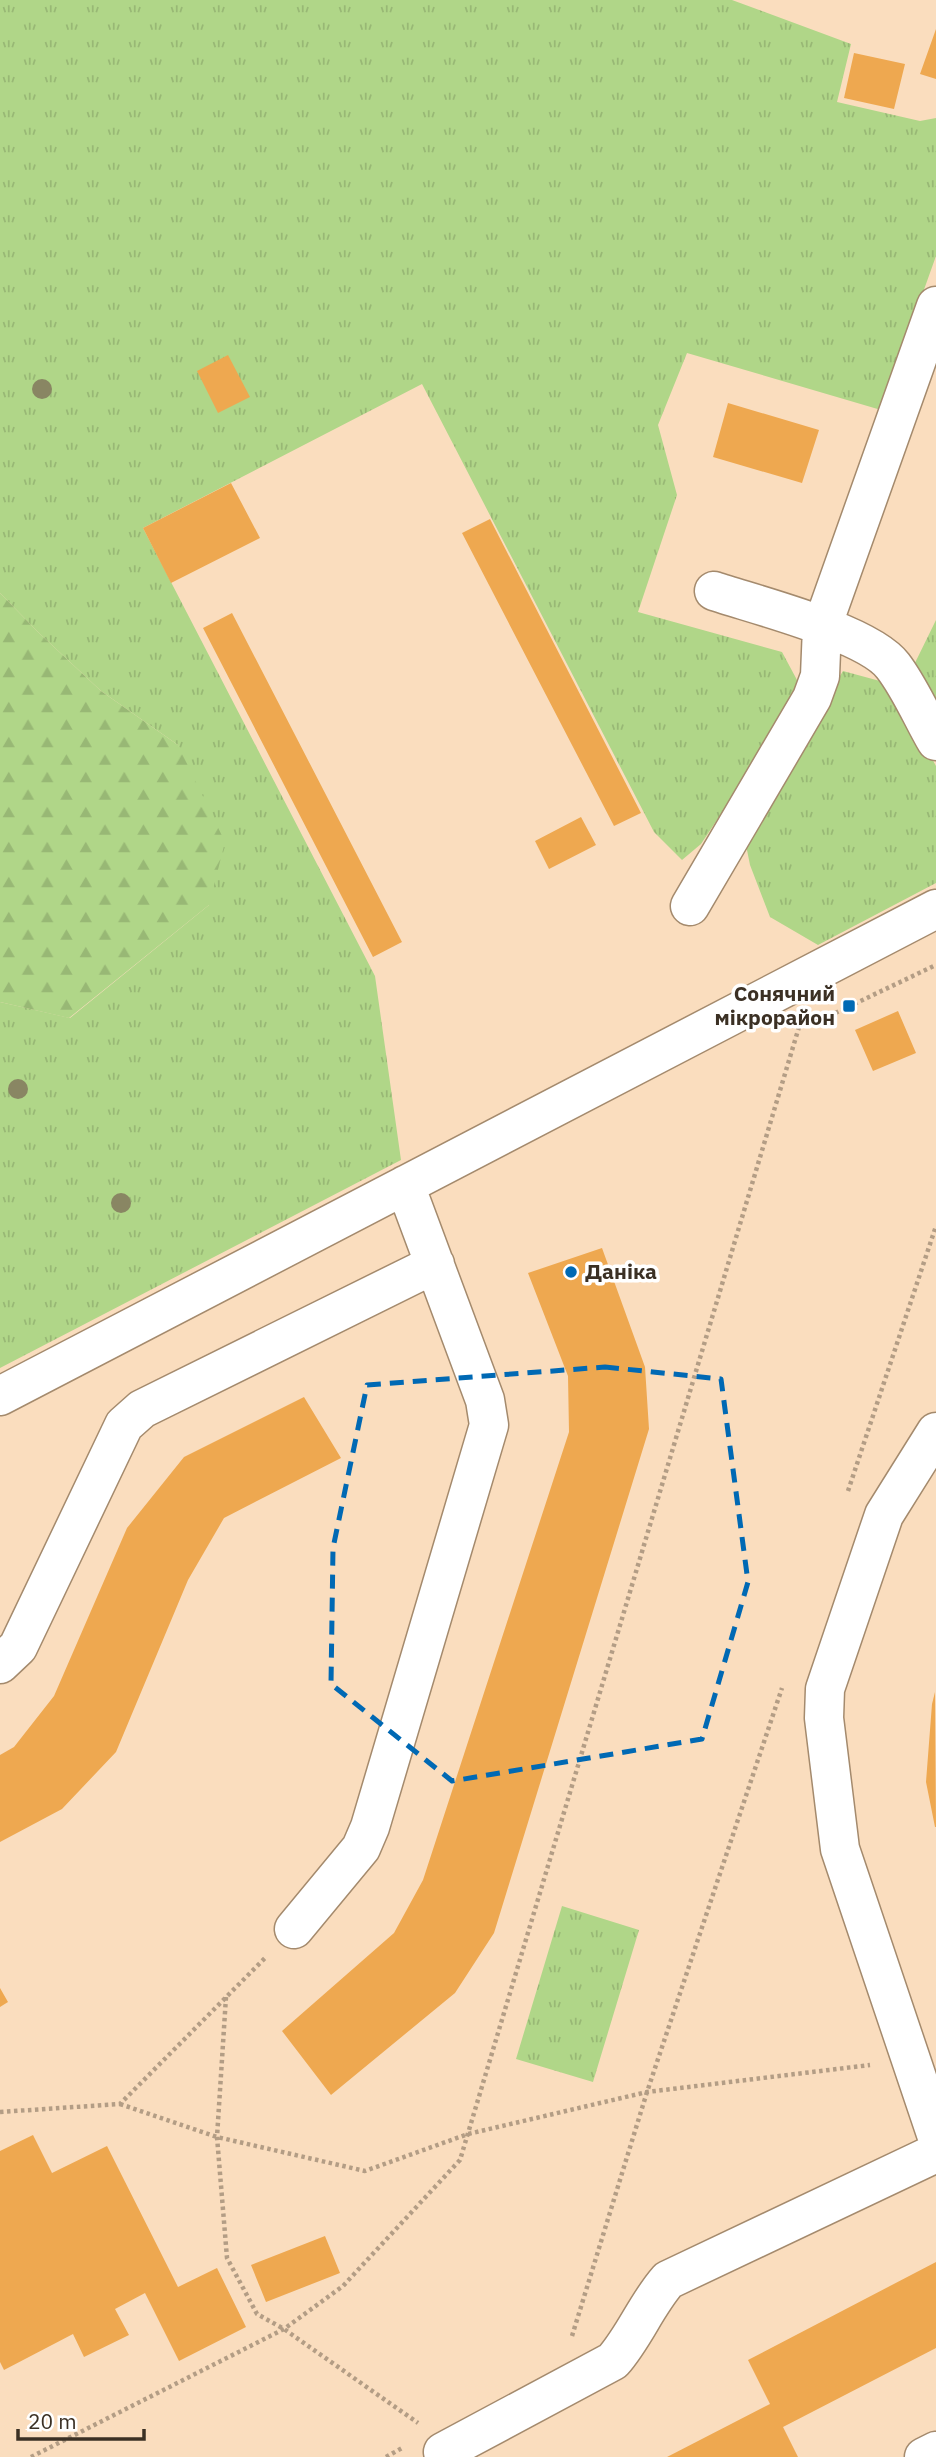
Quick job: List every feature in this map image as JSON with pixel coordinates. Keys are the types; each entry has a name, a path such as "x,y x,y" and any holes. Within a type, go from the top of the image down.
{"street":[{"path":"690,906 811,698 820,676 822,627 936,306"},
{"path":"714,591 822,627 872,647 892,665 936,741"},
{"path":"0,1396 936,909"},
{"path":"294,1929 361,1848 370,1827 489,1425 485,1400 405,1185"},
{"path":"0,1664 18,1647 124,1425 142,1409 435,1265"},
{"path":"936,1432 884,1515 825,1689 824,1718 840,1849 936,2134"},
{"path":"444,2454 613,2361 627,2345 656,2294 668,2280 936,2153"},
{"path":"924,2457 936,2451"}],"path":[{"path":"798,1030 936,965"},
{"path":"32,2457 284,2329 343,2286 460,2160 813,974"},
{"path":"844,1502 936,1226"},
{"path":"572,2338 648,2091 783,1685"},
{"path":"120,2104 294,1929"},
{"path":"226,1997 217,2137 227,2258 257,2314 284,2329 433,2432 444,2454"},
{"path":"0,2112 120,2104 217,2137 365,2171 468,2134 648,2091 911,2060"}],"highlighted area":[{"path":"605,1367 721,1379 748,1582 702,1739 452,1781 331,1684 333,1548 367,1385"}],"green space":[{"path":"0,0 732,0 851,44 837,102 920,121 936,118 936,256 881,410 687,353 658,425 677,495 638,612 782,652 797,680 792,707 701,844 682,860 654,832 422,384 143,528 375,976 401,1160 0,1368 0,1002 70,1018 209,905 178,745 101,691 0,593"},
{"path":"0,593 101,691 178,745 225,842 209,905 69,1018 0,1002"},
{"path":"936,620 936,710 912,669"},
{"path":"843,671 891,684 936,766 936,883 818,945 770,917 750,865 744,835"},
{"path":"562,1906 639,1930 593,2082 516,2059"}],"building":[{"path":"936,29 936,79 920,74"},
{"path":"854,53 905,64 894,109 844,98"},
{"path":"228,355 250,397 218,413 197,371"},
{"path":"728,403 819,430 802,483 713,457"},
{"path":"231,483 260,538 171,583 143,528"},
{"path":"490,519 641,813 614,826 462,533"},
{"path":"232,613 402,942 373,957 203,628"},
{"path":"581,817 596,845 549,869 535,841"},
{"path":"898,1011 916,1053 873,1071 855,1030"},
{"path":"602,1248 645,1367 649,1429 494,1933 455,1993 331,2095 282,2031 394,1933 423,1880 569,1432 568,1376 528,1273"},
{"path":"304,1397 341,1458 224,1518 188,1580 116,1752 62,1809 0,1842 0,1755 14,1747 54,1696 127,1528 184,1457"},
{"path":"935,1692 936,1827 926,1782"},
{"path":"0,1988 8,2002 0,2007"},
{"path":"33,2135 52,2173 107,2146 178,2287 217,2268 246,2327 179,2361 145,2293 115,2309 129,2335 84,2357 73,2334 4,2370 0,2362 0,2151"},
{"path":"325,2236 340,2273 266,2302 251,2265"},
{"path":"936,2262 936,2348 783,2427 798,2457 667,2457 770,2404 748,2360"}],"place":[{"name":"Сонячний мікрорайон","path":"849,1006"},
{"name":"Даніка","path":"571,1272"}]}
